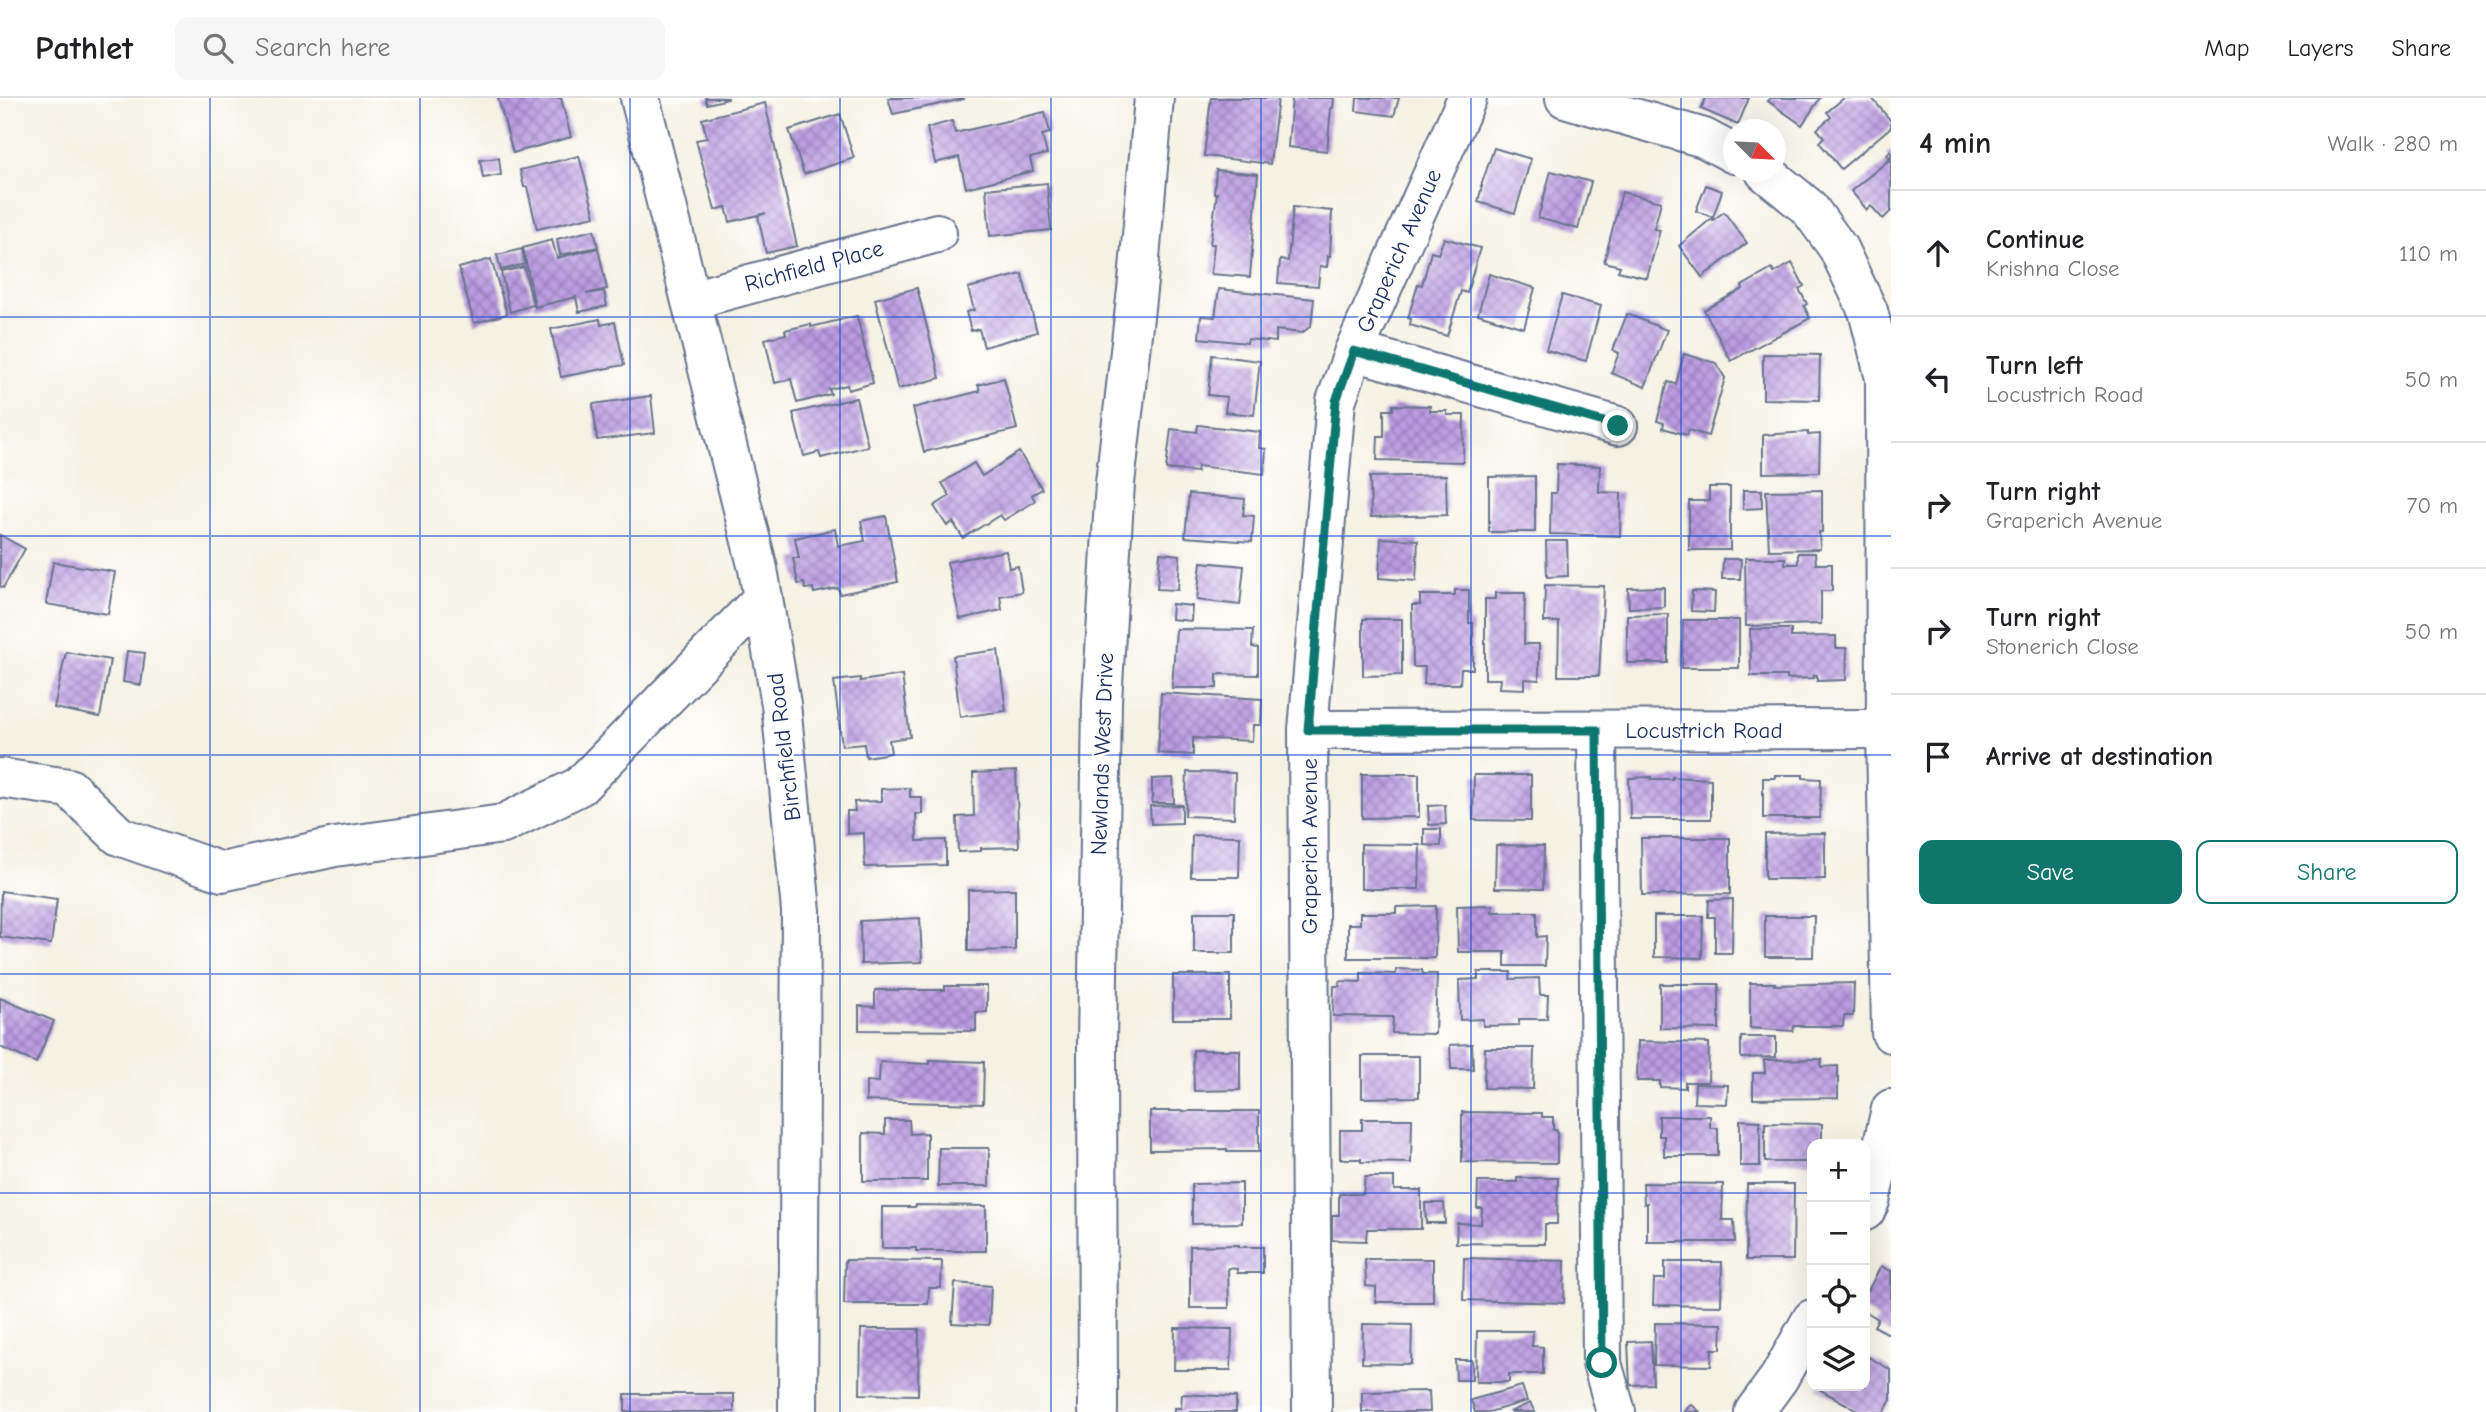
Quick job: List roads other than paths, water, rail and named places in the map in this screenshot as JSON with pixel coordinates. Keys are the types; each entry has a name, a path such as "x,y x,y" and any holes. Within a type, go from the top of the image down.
{"street":[{"name":"Birchfield Road","path":"640,98 758,569 781,704 801,911 798,1412"},
{"name":"Newlands West Drive","path":"1098,1412 1097,1045 1102,701 1115,483 1138,281 1154,98"},
{"name":"Graperich Avenue","path":"1312,1412 1308,730 1336,401 1354,351 1466,98"},
{"path":"1565,98 1704,138 1723,148"},
{"path":"1777,182 1809,208 1838,248 1868,311 1885,378 1891,1033"},
{"name":"Richfield Place","path":"691,300 937,233"},
{"path":"1354,351 1618,426"},
{"path":"0,778 69,788 119,836 222,872 335,847 503,824 580,786 763,598"},
{"name":"Locustrich Road","path":"1308,730 1888,729"},
{"path":"1597,730 1602,1363 1616,1412"},
{"path":"1870,1202 1891,1109"},
{"path":"1754,1412 1779,1378 1807,1328"}]}
